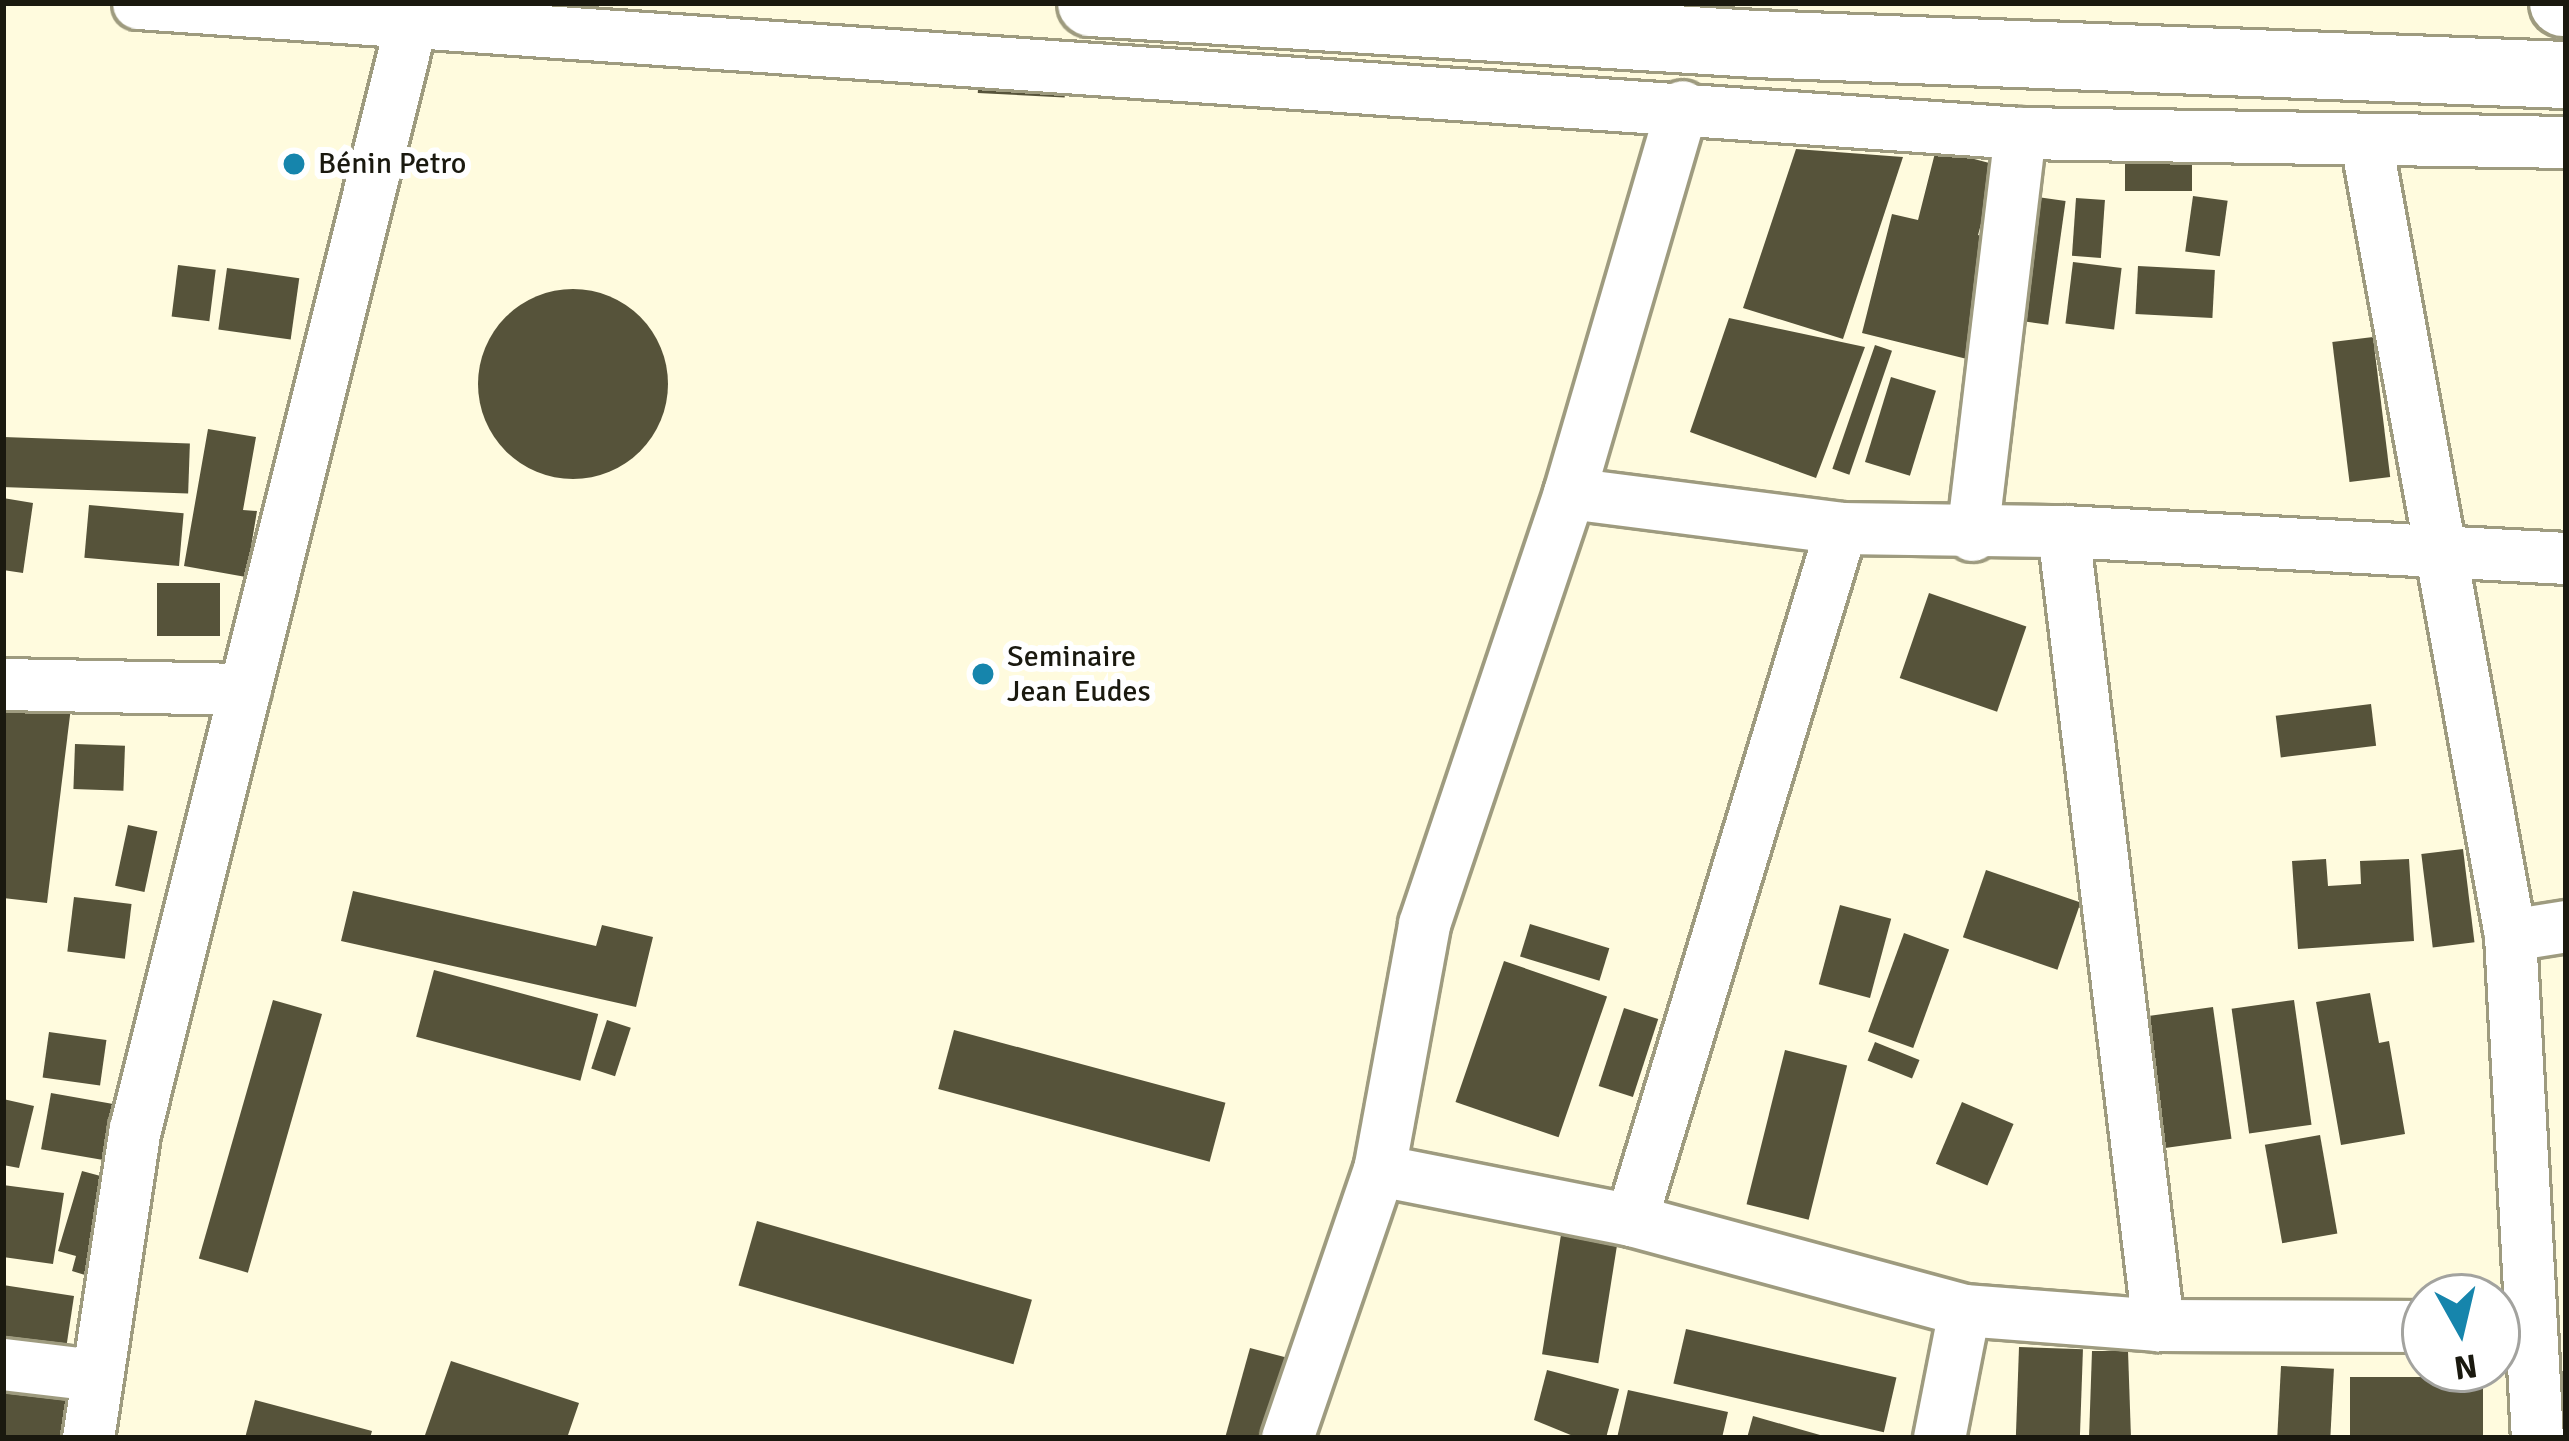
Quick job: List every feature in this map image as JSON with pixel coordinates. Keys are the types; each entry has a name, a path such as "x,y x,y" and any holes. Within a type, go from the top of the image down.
{"highway":[{"path":"1090,3 1755,44 2566,75"}],"street":[{"path":"139,3 414,12 2020,133 2566,142"},
{"path":"88,1438 135,1129 414,12"},
{"path":"1287,1438 1379,1170 1424,924 1569,493 1682,106"},
{"path":"1972,535 2020,133"},
{"path":"2366,142 2435,556 2510,934 2514,1273"},
{"path":"1569,493 1841,528 1972,535 2063,531 2435,556 2566,558"},
{"path":"1630,1220 1841,528"},
{"path":"2063,531 2158,1325"},
{"path":"3,684 245,689"},
{"path":"2510,934 2566,926"},
{"path":"1379,1170 1630,1220 1964,1310 2158,1325 2401,1326"},
{"path":"1939,1438 1964,1310"},
{"path":"2521,1357 2537,1438"},
{"path":"3,1364 95,1375"}],"building":[{"path":"979,70 1066,75 1065,98 978,93"},
{"path":"1796,149 1903,157 1843,339 1743,308"},
{"path":"1936,149 1997,165 1978,235 2005,242 1975,361 1862,333 1892,214 1918,220"},
{"path":"2125,162 2192,162 2192,191 2125,191"},
{"path":"2023,195 2066,201 2048,325 2006,319"},
{"path":"2193,196 2228,201 2220,256 2185,251"},
{"path":"2076,198 2105,200 2101,258 2072,256"},
{"path":"2073,262 2122,268 2114,330 2065,324"},
{"path":"178,265 216,270 209,321 172,317"},
{"path":"2138,266 2215,270 2212,318 2135,314"},
{"path":"227,268 299,278 291,340 218,329"},
{"path":"573,289 609,296 640,317 661,348 668,384 661,420 640,451 609,472 573,479 537,472 506,451 485,420 478,384 485,348 506,317 537,296"},
{"path":"1729,318 1865,347 1816,478 1690,432"},
{"path":"2373,337 2390,477 2349,482 2332,342"},
{"path":"1875,345 1892,351 1849,475 1832,469"},
{"path":"1891,377 1936,391 1910,476 1865,462"},
{"path":"208,429 256,437 243,510 257,511 246,577 184,566"},
{"path":"3,437 190,444 188,493 3,487"},
{"path":"3,498 33,503 23,573 3,570"},
{"path":"89,505 184,513 179,566 84,558"},
{"path":"157,583 220,583 220,636 157,636"},
{"path":"1929,593 2026,627 1997,712 1900,678"},
{"path":"3,691 72,699 47,903 3,898"},
{"path":"2371,704 2376,746 2281,757 2276,716"},
{"path":"75,744 125,746 123,791 73,789"},
{"path":"128,825 157,831 144,892 115,886"},
{"path":"2463,849 2474,942 2433,947 2421,854"},
{"path":"2326,859 2328,886 2361,884 2360,861 2409,859 2414,941 2298,949 2292,861"},
{"path":"1986,870 2081,903 2057,970 1963,937"},
{"path":"353,891 596,946 602,925 653,937 636,1007 341,941"},
{"path":"74,897 132,904 125,959 67,952"},
{"path":"1840,905 1891,919 1870,998 1819,984"},
{"path":"1530,924 1609,948 1599,981 1520,957"},
{"path":"1904,933 1949,949 1913,1048 1868,1032"},
{"path":"1504,961 1607,996 1559,1137 1455,1102"},
{"path":"434,970 598,1014 580,1081 416,1037"},
{"path":"2370,993 2379,1043 2389,1041 2405,1134 2341,1145 2316,1002"},
{"path":"273,1000 322,1014 248,1273 199,1259"},
{"path":"2294,1000 2312,1125 2249,1134 2232,1009"},
{"path":"2213,1007 2232,1139 2165,1148 2147,1016"},
{"path":"1624,1008 1658,1019 1633,1097 1599,1086"},
{"path":"607,1020 631,1028 615,1076 591,1069"},
{"path":"954,1030 1225,1103 1210,1162 938,1089"},
{"path":"49,1032 106,1040 100,1086 43,1078"},
{"path":"1875,1042 1920,1060 1912,1079 1868,1061"},
{"path":"1785,1050 1847,1065 1809,1220 1747,1204"},
{"path":"51,1093 116,1104 106,1161 41,1149"},
{"path":"3,1099 34,1106 19,1168 3,1165"},
{"path":"1962,1102 2014,1124 1987,1186 1936,1164"},
{"path":"2320,1135 2337,1233 2282,1243 2265,1145"},
{"path":"82,1171 108,1178 85,1275 72,1271 76,1256 58,1251"},
{"path":"3,1185 64,1193 53,1264 3,1257"},
{"path":"757,1221 1032,1300 1013,1364 739,1285"},
{"path":"1563,1222 1619,1231 1598,1363 1542,1354"},
{"path":"3,1285 74,1296 66,1349 3,1342"},
{"path":"1686,1329 1896,1378 1884,1432 1673,1384"},
{"path":"2019,1347 2083,1349 2080,1438 2016,1438"},
{"path":"1250,1348 1296,1360 1274,1438 1225,1438"},
{"path":"2092,1351 2128,1351 2131,1438 2089,1438"},
{"path":"451,1361 579,1403 567,1438 425,1435"},
{"path":"2281,1366 2334,1369 2330,1438 2277,1438"},
{"path":"1547,1370 1619,1389 1606,1438 1578,1438 1534,1420"},
{"path":"2350,1377 2401,1377 2401,1393 2483,1393 2483,1438 2350,1438"},
{"path":"6,1379 69,1390 60,1438 3,1438"},
{"path":"1628,1390 1728,1412 1722,1438 1617,1438"},
{"path":"255,1400 372,1431 370,1438 245,1438"},
{"path":"1753,1416 1827,1437 1827,1438 1747,1438"}],"place":[{"name":"Bénin Petro","path":"294,164"},
{"name":"Seminaire Jean Eudes","path":"983,674"}]}
